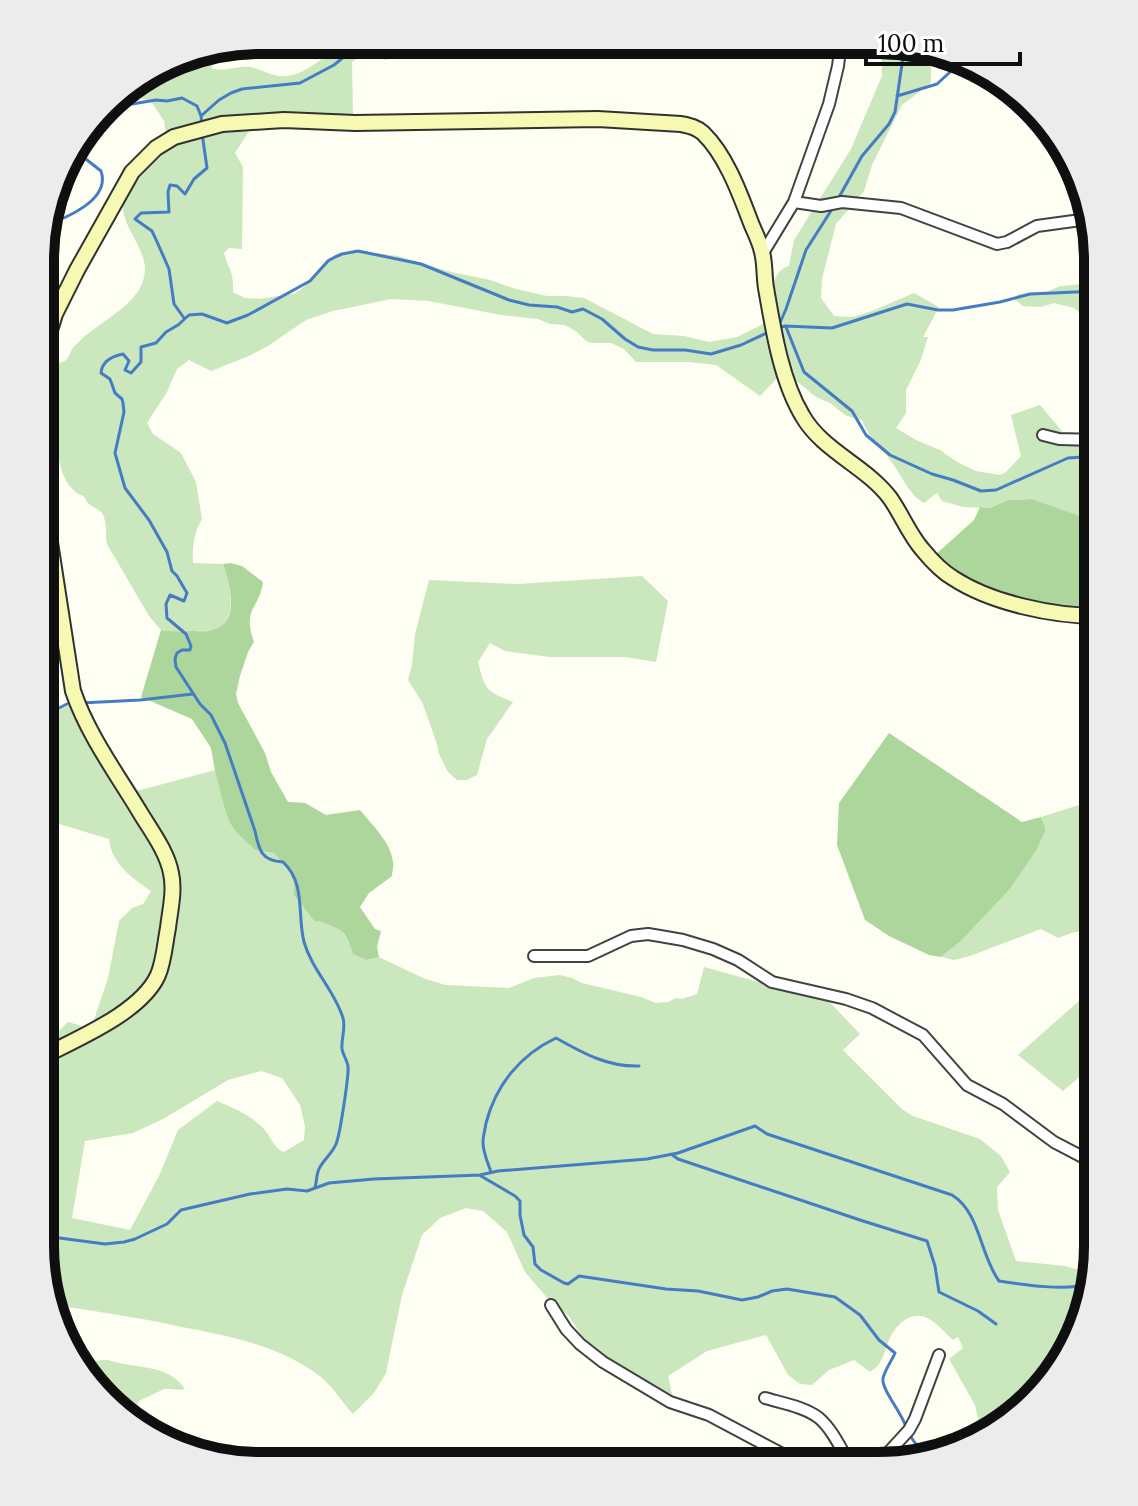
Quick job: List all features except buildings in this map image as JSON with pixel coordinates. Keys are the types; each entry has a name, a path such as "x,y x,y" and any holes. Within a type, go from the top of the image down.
{"street":[{"path":"763,253 794,202 829,104 840,54"},
{"path":"54,317 132,172 156,148 174,137 222,124 284,120 355,123 598,119 694,127 704,134 727,166 763,253 774,330 787,380 802,416 828,444 880,487 915,542 940,569 966,586 1019,604 1045,611 1084,615"},
{"path":"794,202 821,206 842,202 901,208 997,244 1037,226 1080,220"},
{"path":"1043,435 1084,440"},
{"path":"54,568 73,691 79,709 158,842 170,869 172,894 161,965 150,990 119,1016 54,1051"},
{"path":"534,956 588,956 631,936 648,934 726,954 772,982 846,999 903,1022 923,1035 967,1085 1003,1104 1054,1142 1084,1158"},
{"path":"551,1305 566,1329 603,1362 670,1402 709,1415 780,1452"},
{"path":"890,1451 915,1419 939,1355"},
{"path":"765,1398 811,1413 821,1420 842,1452"}],"green space":[{"path":"328,54 399,54 387,60 363,55 352,62 353,115 347,131 251,128 235,153 243,167 242,249 229,248 224,253 232,276 233,292 245,298 260,299 296,293 328,258 361,251 398,256 547,296 584,298 653,334 684,336 709,342 737,337 767,322 777,274 789,266 794,240 851,149 882,76 882,54 931,61 931,83 902,105 872,165 864,191 836,224 822,279 821,298 834,316 853,317 914,293 939,307 923,337 928,337 906,390 906,413 896,428 976,471 1000,475 1021,456 1011,415 1040,405 1066,436 1084,434 1084,518 1032,499 1008,500 990,508 963,507 942,501 937,493 924,503 909,488 862,420 846,415 782,373 760,396 716,365 636,362 624,349 611,343 586,341 565,325 429,301 391,299 306,320 268,346 211,371 189,360 177,369 167,392 147,423 153,434 181,453 196,482 202,519 194,540 193,563 223,564 231,602 227,619 212,630 161,630 149,616 107,544 102,513 75,492 66,480 54,438 54,363 66,360 85,336 132,299 144,279 144,260 126,221 123,204 135,179 166,136 164,121 151,101 134,98 181,70 217,59 211,68 249,67 283,76 310,67"},
{"path":"1084,284 1084,311 1079,312 1054,303 1041,307 1023,306 1013,298 1019,294 1043,293 1061,286"},
{"path":"1032,499 1084,518 1084,613 1036,611 935,573 925,564 974,520 980,507 990,508 1008,500"},
{"path":"223,564 242,566 263,582 251,615 254,642 236,694 271,772 288,802 305,803 326,815 360,810 392,855 392,876 369,893 360,907 375,929 381,931 377,947 379,957 366,960 353,954 342,932 315,922 294,895 290,873 274,853 255,850 230,823 211,748 192,719 141,697 161,630 207,631 221,626 227,619 231,602"},
{"path":"642,576 668,601 656,662 625,657 550,657 505,651 490,643 478,662 483,679 488,689 513,702 487,739 477,775 467,780 457,780 448,772 423,704 408,680 415,634 429,580 518,584"},
{"path":"70,705 122,795 215,770 225,810 237,833 255,850 274,853 290,873 294,895 315,922 341,932 353,954 366,960 379,957 445,985 509,988 534,978 560,975 656,1003 697,994 704,967 766,984 818,990 860,1034 843,1050 903,1110 980,1139 1001,1156 1010,1172 997,1187 998,1210 1016,1261 1082,1271 1073,1312 1063,1337 1033,1382 1014,1401 979,1425 975,1405 949,1359 963,1348 958,1337 953,1340 931,1320 919,1316 897,1326 881,1361 870,1372 854,1360 829,1370 812,1385 800,1384 788,1375 766,1335 707,1351 668,1376 674,1403 647,1395 621,1365 595,1352 569,1316 549,1300 525,1272 507,1232 483,1211 466,1208 440,1218 422,1235 402,1295 386,1373 374,1393 353,1414 321,1377 272,1350 237,1339 152,1321 64,1307 54,1246 54,1036 68,1022 85,1027 93,1023 108,978 119,921 132,908 143,904 151,891 118,863 109,839 56,823 54,712","holes":["261,1071 282,1078 300,1105 305,1126 304,1140 284,1152 253,1119 217,1101 178,1130 159,1176 130,1230 72,1218 85,1141 133,1133 228,1080"]},
{"path":"889,733 1022,822 1041,817 1045,827 1036,851 1010,889 961,941 941,957 929,955 889,936 865,920 837,845 839,803"},
{"path":"1084,803 1084,931 1058,938 1041,929 970,956 954,960 941,957 961,941 1010,889 1045,832 1041,817"},
{"path":"1084,996 1084,1073 1063,1091 1018,1055"},
{"path":"108,1360 150,1368 169,1375 185,1389 164,1389 139,1401 135,1409 105,1382 92,1364"}],"waterway":[{"path":"201,116 231,93 300,83 334,65 347,54"},
{"path":"838,199 862,156 889,124 895,112 904,56"},
{"path":"897,96 937,84 954,69"},
{"path":"127,102 182,98 197,106 202,125"},
{"path":"184,318 174,304 169,269 152,231 135,219 141,213 169,212 170,185 177,186 185,194 194,179 207,168 202,133"},
{"path":"58,220 84,207 99,191 101,171 82,156"},
{"path":"779,325 806,250 834,206"},
{"path":"315,1187 319,1169 336,1144 342,1118 348,1072 342,1049 343,1018 304,942 295,880 283,862 262,853 225,743 211,715 200,704 176,667 177,653 190,650 191,646 186,634 167,618 166,604 170,595 184,601 187,593 172,571 167,552 149,520 125,488 115,453 124,412 123,403 110,379 101,373 103,365 123,354 129,361 125,370 131,373 141,362 141,347 156,343 189,315 202,314 227,323 310,281 335,257 358,251 421,264 509,300 572,312 583,309 602,319 638,347 653,350 711,354 771,331"},
{"path":"778,328 832,328 907,304 953,310 1030,294 1084,292"},
{"path":"786,327 804,372 852,411 866,435 890,455 932,474 981,491 996,490 1068,458 1084,457"},
{"path":"81,703 193,694"},
{"path":"54,710 67,704"},
{"path":"491,1172 483,1142 490,1109 511,1073 531,1053 556,1038 606,1062 639,1066"},
{"path":"54,1237 105,1244 124,1242 167,1224 181,1210 250,1194 287,1189 307,1191 329,1183 480,1175 647,1159 678,1153 755,1126 767,1134 952,1195 968,1212 999,1281 1033,1286 1080,1286"},
{"path":"671,1154 678,1159 927,1241 939,1292 978,1311 996,1324"},
{"path":"481,1176 520,1201 524,1235 533,1247 535,1264 564,1283 568,1284 579,1276 698,1291 742,1300 787,1289 835,1297 860,1315 879,1340 895,1353 883,1383 906,1427"},
{"path":"909,1434 920,1447"}]}
